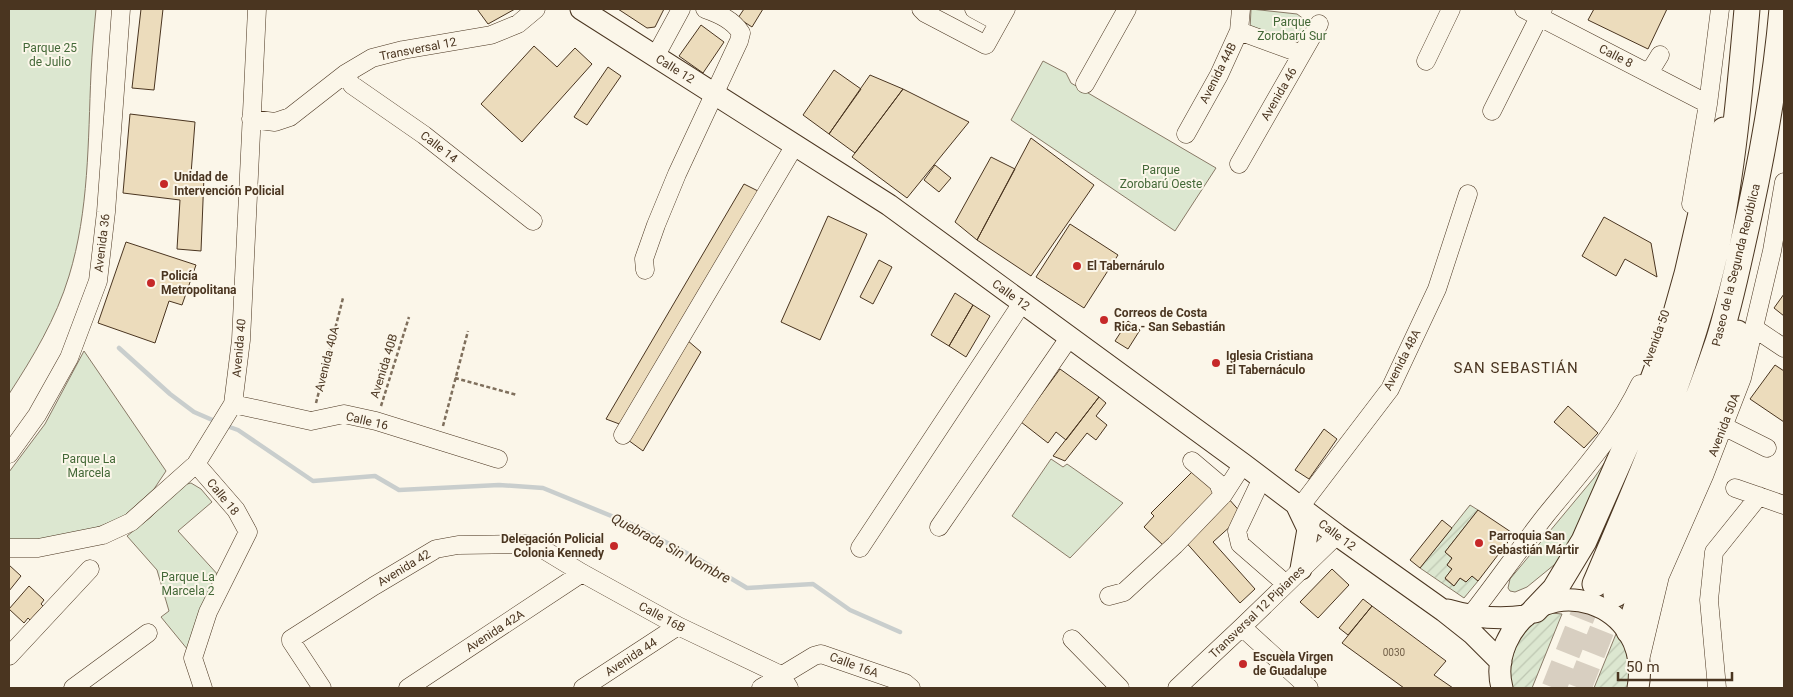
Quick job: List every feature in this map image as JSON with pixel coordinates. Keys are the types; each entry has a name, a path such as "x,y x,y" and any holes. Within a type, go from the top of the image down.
{"highway":[{"name":"Paseo de la Segunda República","path":"1747,9 1726,200 1715,251 1694,332 1669,405 1626,513 1606,589 1679,444 1718,341 1749,216 1769,115 1782,9"},
{"path":"1531,613 1555,589 1584,541 1640,414 1671,332 1687,274 1714,157 1740,85"},
{"path":"1629,631 1654,554 1721,386 1736,337 1770,189 1769,115"}],"main road":[{"name":"Calle 12","path":"581,9 889,205 1244,464 1337,535 1459,622 1500,662"},
{"path":"1298,505 1308,529 1301,569"},
{"name":"Calle 12","path":"1428,600 1448,610 1470,616 1498,618 1531,613"},
{"path":"1502,688 1500,662 1509,636 1517,625 1531,613 1560,601 1586,602 1610,612 1629,631 1634,640 1641,678"}],"street":[{"name":"Avenida 36","path":"9,454 37,415 69,358 98,281 106,212 120,9"},
{"name":"Avenida 40","path":"9,548 38,548 103,535 131,522 196,464 233,404 241,340 257,9"},
{"name":"Transversal 12","path":"251,119 275,122 290,117 346,74 372,58 402,50 491,35 518,24 536,9"},
{"path":"655,57 681,9"},
{"path":"645,270 644,259 656,225 677,174 739,41 740,33 737,27 728,19 705,9"},
{"path":"921,9 925,13 986,44 1002,15 974,9"},
{"path":"1085,84 1127,9"},
{"name":"Avenida 44B","path":"1186,134 1219,75 1239,31 1241,9"},
{"path":"1426,60 1451,9"},
{"name":"Avenida 50","path":"1470,616 1545,516 1588,465 1629,406 1640,384 1674,287 1694,189 1708,104 1720,9"},
{"path":"1492,111 1536,11"},
{"name":"Calle 8","path":"1536,11 1708,104"},
{"name":"Avenida 46","path":"1239,164 1319,24"},
{"path":"1239,31 1302,54"},
{"path":"1649,73 1660,55"},
{"name":"Calle 14","path":"346,74 352,85 424,135 533,221"},
{"path":"623,435 795,145"},
{"name":"Avenida 50A","path":"1641,678 1660,576 1704,476 1742,378 1781,220 1784,182"},
{"name":"Avenida 48A","path":"1298,505 1390,389 1437,289 1468,194"},
{"path":"860,548 1022,303"},
{"path":"1754,328 1784,348"},
{"path":"939,527 1069,338"},
{"name":"Calle 16","path":"233,404 311,421 344,414 376,421 498,459"},
{"path":"1723,426 1767,448"},
{"path":"1192,461 1218,483 1223,494"},
{"name":"Calle 18","path":"196,464 236,510 248,532 208,612 193,658 203,688"},
{"path":"1109,596 1124,592 1175,544 1223,494 1244,464"},
{"path":"1262,478 1237,531 1238,539 1240,544 1286,584"},
{"path":"1735,488 1784,505"},
{"path":"1717,688 1709,600 1714,552 1759,496"},
{"name":"Transversal 12 Pipianes","path":"1177,688 1242,628 1337,535"},
{"name":"Calle 16B","path":"533,544 678,626 785,682"},
{"name":"Avenida 42","path":"322,688 290,640 436,549 458,545 533,544"},
{"path":"9,656 90,569"},
{"name":"Avenida 42A","path":"408,688 582,573"},
{"name":"Avenida 44","path":"584,688 678,626"},
{"path":"1242,628 1309,688"},
{"path":"74,688 148,633"},
{"path":"1072,639 1120,688"},
{"name":"Calle 16A","path":"785,682 814,656 825,654 905,683 911,688"},
{"path":"1497,688 1500,662"},
{"path":"761,688 785,682"}],"path":[{"name":"Avenida 40A","path":"311,421 343,298"},
{"name":"Avenida 40B","path":"376,421 409,317"},
{"path":"439,441 468,331"},
{"path":"455,378 517,395"}],"green space":[{"name":"Parque 25 de Julio","path":"9,9 96,9 84,201 76,251 64,292 51,322 9,394"},
{"name":"Parque Zorobarú Sur","path":"1251,9 1297,14 1312,25 1300,47 1250,30"},
{"name":"Parque Zorobarú Oeste","path":"1043,61 1066,73 1071,83 1216,168 1175,231 1011,120"},
{"name":"Parque La Marcela","path":"84,351 166,471 154,489 123,517 88,531 39,542 9,540 9,472 45,424"},
{"path":"1619,442 1576,547 1527,587 1515,592 1510,591 1508,588 1510,579 1594,478"},
{"path":"1051,459 1063,467 1067,464 1123,503 1070,558 1012,516"},
{"name":"Parque La Marcela 2","path":"191,483 201,489 212,502 178,531 220,577 188,650 161,617 169,611 157,570 127,536 151,517 183,485"},
{"path":"1470,505 1478,510 1445,552 1452,558 1447,565 1452,569 1445,579 1454,586 1460,578 1466,582 1472,576 1478,581 1464,598 1420,568"},
{"path":"1551,613 1562,614 1532,688 1512,688 1510,677 1511,665 1518,643 1531,625"},
{"path":"1616,634 1626,647 1631,659 1631,688 1594,688"}],"building":[{"path":"141,9 163,9 154,90 132,88"},
{"path":"477,9 515,9 488,24"},
{"path":"618,9 664,9 655,27 647,28"},
{"path":"744,9 763,9 752,27 738,18"},
{"path":"1594,9 1667,9 1648,49 1588,20"},
{"path":"701,25 724,42 703,73 679,56"},
{"path":"534,46 557,67 575,48 592,64 522,142 481,104"},
{"path":"608,67 621,76 587,125 574,117"},
{"path":"834,70 861,89 829,134 803,115"},
{"path":"870,75 903,89 855,153 829,134"},
{"path":"903,89 969,122 907,198 852,157"},
{"name":"Unidad de Intervención Policial","path":"130,114 195,122 191,174 204,176 201,251 177,249 180,200 123,193"},
{"path":"1031,138 1094,185 1031,276 977,240"},
{"path":"991,157 1015,169 977,240 955,222"},
{"path":"935,165 951,178 939,192 924,180"},
{"path":"744,184 760,192 622,425 606,419"},
{"path":"828,216 867,234 820,340 781,322"},
{"path":"1604,217 1651,243 1657,277 1625,259 1616,276 1582,256"},
{"name":"El Tabernárulo","path":"1070,224 1118,255 1084,308 1036,277"},
{"name":"Policía Metropolitana","path":"126,242 196,265 182,305 169,301 155,343 98,323"},
{"path":"879,260 892,267 873,304 860,297"},
{"path":"955,293 973,305 949,346 931,335"},
{"path":"1784,294 1784,316 1774,308"},
{"path":"973,305 990,316 966,357 949,346"},
{"path":"1128,321 1140,330 1128,349 1115,341"},
{"path":"687,340 701,352 643,451 628,440"},
{"path":"1775,365 1784,371 1784,422 1750,399"},
{"path":"1060,369 1099,397 1066,440 1056,432 1048,443 1021,422"},
{"path":"1099,397 1106,403 1096,416 1107,425 1096,440 1087,433 1065,461 1053,456"},
{"path":"1568,406 1598,433 1584,448 1554,422"},
{"path":"1324,429 1337,439 1309,479 1295,470"},
{"path":"1193,471 1218,494 1164,546 1144,527 1154,516 1151,513"},
{"path":"1228,498 1243,515 1213,542 1255,589 1240,603 1183,539"},
{"name":"Parroquia San Sebastián Mártir","path":"1478,510 1514,534 1478,581 1472,576 1466,582 1460,578 1454,586 1445,578 1452,569 1447,565 1452,558 1445,552"},
{"path":"1442,520 1452,528 1420,568 1410,560"},
{"path":"9,565 21,576 9,591"},
{"path":"1332,569 1349,585 1318,618 1300,602"},
{"path":"29,586 44,600 41,604 43,606 30,620 28,618 24,623 9,609"},
{"path":"1363,599 1372,606 1348,635 1339,628"},
{"path":"1372,606 1446,661 1434,675 1453,688 1404,688 1342,643"}],"waterway":[{"name":"Quebrada Sin Nombre","path":"119,348 170,394 194,412 217,422"},
{"name":"Quebrada Sin Nombre","path":"224,425 238,430 313,481 375,476 399,490 499,485 543,488 631,524 700,560 747,588 813,584 850,610 900,632"}],"tunnel":[{"path":"1554,688 1595,584"},
{"path":"1579,688 1616,594"}],"place":[{"name":"Unidad de Intervención Policial","path":"164,184"},
{"name":"El Tabernárulo","path":"1077,266"},
{"name":"Policía Metropolitana","path":"151,283"},
{"name":"Correos de Costa Rica - San Sebastián","path":"1104,320"},
{"name":"Iglesia Cristiana El Tabernáculo","path":"1216,363"},
{"name":"Parroquia San Sebastián Mártir","path":"1479,543"},
{"name":"Delegación Policial Colonia Kennedy","path":"614,546"},
{"name":"Escuela Virgen de Guadalupe","path":"1243,664"}],"district":[{"name":"SAN SEBASTIÁN","path":"1516,368"}]}
